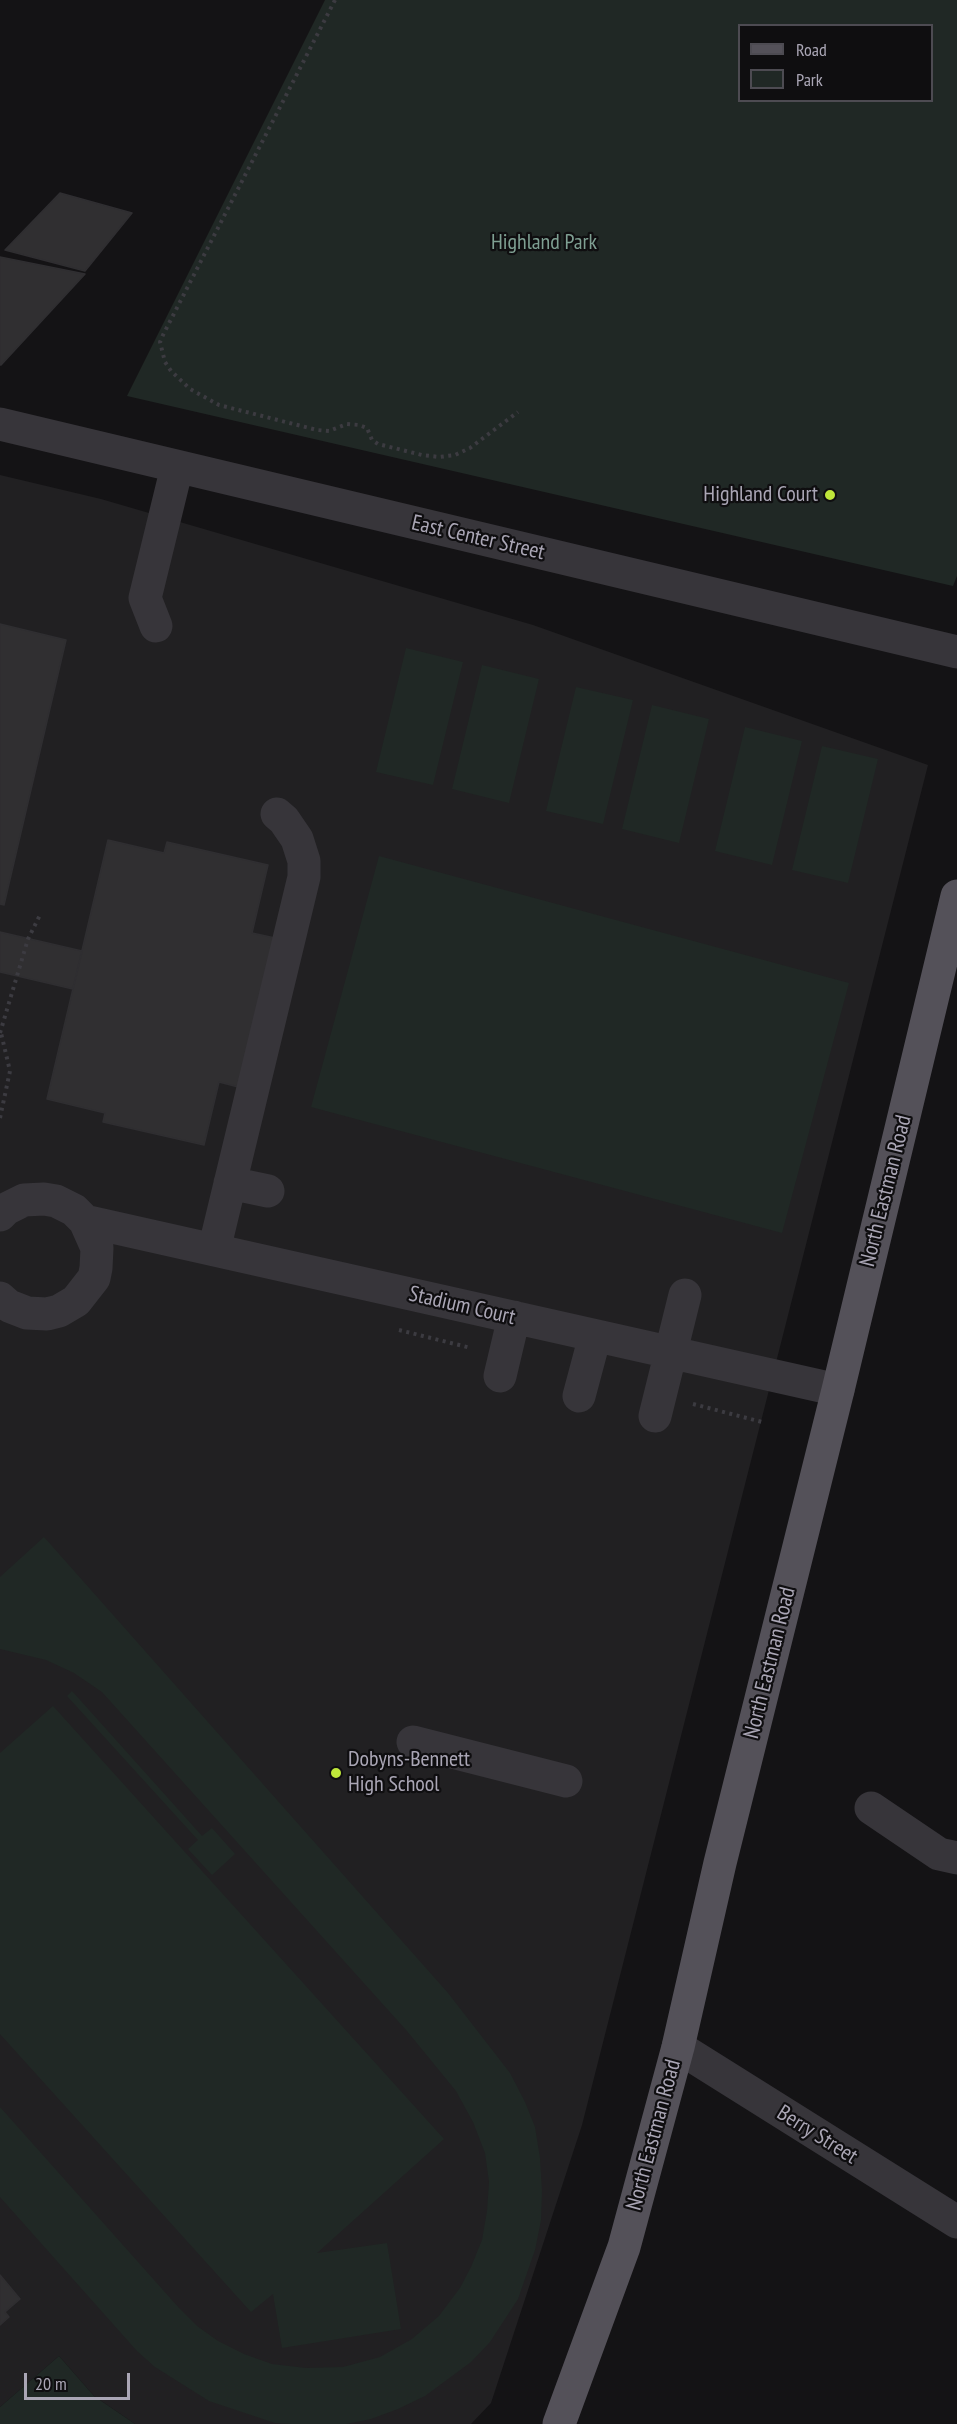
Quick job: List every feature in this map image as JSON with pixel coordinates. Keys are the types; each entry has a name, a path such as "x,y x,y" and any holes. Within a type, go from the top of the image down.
{"main road":[{"name":"North Eastman Road","path":"559,2424 624,2247 678,2047 747,1755 952,942 957,896"}],"street":[{"name":"East Center Street","path":"0,424 957,652"},
{"path":"156,626 144,598 177,467"},
{"path":"214,1250 304,877 304,861 297,839 277,814"},
{"path":"230,1183 268,1191"},
{"name":"Stadium Court","path":"0,1215 6,1209 24,1200 56,1201 75,1210 86,1221 838,1390"},
{"path":"0,1298 9,1306 27,1313 47,1314 59,1311 76,1301 94,1278 96,1268 97,1248 86,1221"},
{"path":"658,1406 685,1295"},
{"path":"502,1366 514,1317"},
{"path":"579,1396 595,1335"},
{"path":"413,1742 566,1780"},
{"path":"871,1808 939,1854 957,1858"},
{"name":"Berry Street","path":"678,2047 957,2222"}],"path":[{"path":"335,0 163,335 160,342 165,362 190,389 219,405 317,430 329,431 347,424 359,425 367,428 372,440 378,444 422,455 439,457 455,455 470,448 518,412"},
{"path":"0,1118 10,1071 1,1033 28,939 41,913"},
{"path":"392,1328 502,1366"},
{"path":"658,1406 762,1422"}],"shaded area":[{"name":"Dobyns-Bennett High School","path":"0,475 101,499 533,625 928,765 582,2125 491,2403 471,2424 135,2424 94,2396 59,2356 0,2407"}],"green space":[{"name":"Highland Park","path":"325,0 957,0 957,576 953,586 127,396"},
{"path":"406,648 463,662 433,785 376,772"},
{"path":"482,665 539,679 509,803 452,789"},
{"path":"576,687 633,700 603,824 546,811"},
{"path":"652,705 709,719 679,843 622,829"},
{"path":"745,727 802,741 772,865 715,851"},
{"path":"822,746 878,759 848,883 792,870"},
{"path":"379,856 849,983 782,1233 311,1107"},
{"path":"44,1537 448,1993 510,2073 525,2102 535,2127 540,2158 541,2220 535,2250 518,2299 490,2342 471,2362 425,2396 398,2409 371,2419 346,2424 291,2424 275,2423 209,2401 155,2367 137,2351 0,2197 0,2107 197,2326 218,2341 272,2364 306,2368 343,2367 380,2357 412,2339 439,2316 460,2288 482,2240 489,2182 485,2153 473,2122 456,2091 407,2031 102,1692 74,1673 46,1660 0,1649 0,1577"},
{"path":"72,1691 202,1836 212,1828 235,1854 212,1875 188,1849 198,1840 67,1696"},
{"path":"53,1706 444,2139 317,2253 387,2243 401,2329 282,2348 273,2294 251,2312 0,2034 0,1753"},
{"path":"59,2356 94,2396 135,2424 0,2424 0,2407"}],"building":[{"path":"60,193 132,213 85,271 5,250"},
{"path":"0,257 85,274 1,365 0,365"},
{"path":"0,624 66,640 4,905 0,904"},
{"path":"108,840 164,853 167,842 268,865 252,933 275,938 242,1088 219,1082 204,1145 103,1122 105,1113 47,1099"},
{"path":"0,932 82,951 73,989 0,972"},
{"path":"0,2275 20,2299 5,2312 9,2317 0,2325"}],"place":[{"name":"Highland Court","path":"830,495"},
{"name":"Dobyns-Bennett High School","path":"336,1773"}]}
